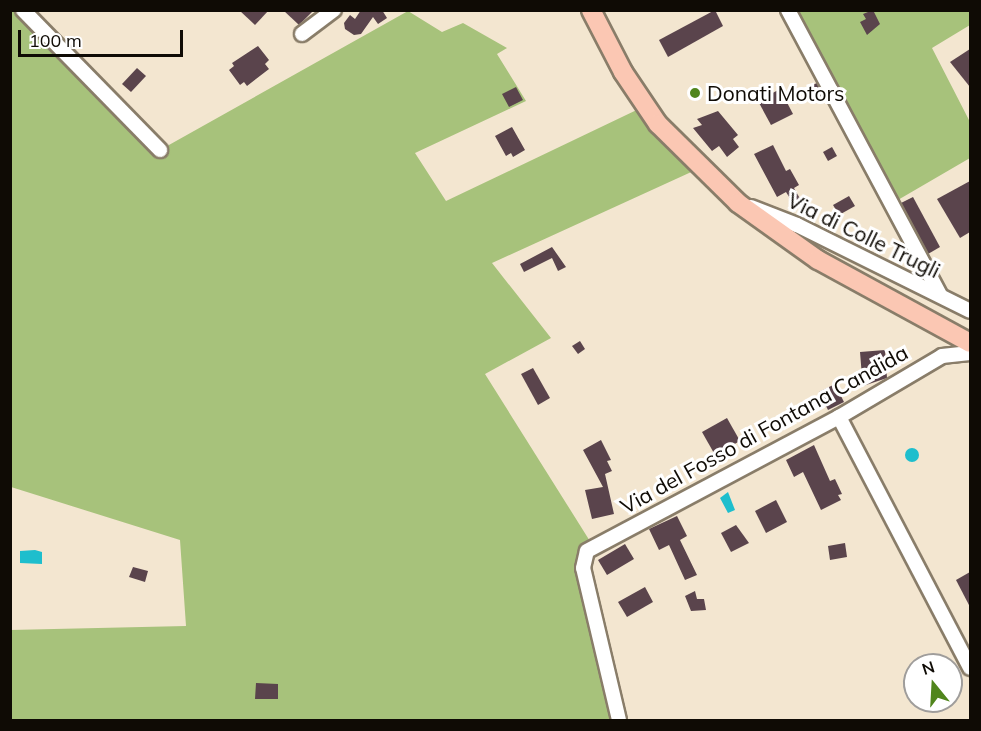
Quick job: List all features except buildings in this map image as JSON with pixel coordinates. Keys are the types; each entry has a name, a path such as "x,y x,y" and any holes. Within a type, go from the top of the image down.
{"main road":[{"path":"591,10 627,79 658,124 738,203 818,260 970,342"}],"street":[{"path":"23,10 160,150"},
{"path":"302,34 334,10"},
{"path":"788,10 940,295"},
{"name":"Via di Colle Trugli","path":"738,203 797,225 970,311"},
{"name":"Via del Fosso di Fontana Candida","path":"619,720 583,568 583,556 593,546 838,417 942,356 970,353"},
{"path":"838,417 970,668"}],"green space":[{"path":"11,11 25,11 160,150 408,11 442,32 463,23 507,48 497,54 526,101 415,153 446,201 645,106 700,168 492,263 551,338 485,374 593,546 583,556 619,720 11,720 10,630 186,626 180,540 11,487"},
{"path":"788,11 970,11 970,25 932,48 970,122 970,158 891,204"}],"water":[{"path":"909,448 915,448 919,455 915,462 909,462 905,458 905,452"},
{"path":"728,492 735,510 728,513 720,498"},
{"path":"20,551 42,552 42,564 20,563"}],"place":[{"name":"Donati Motors","path":"695,93"}]}
